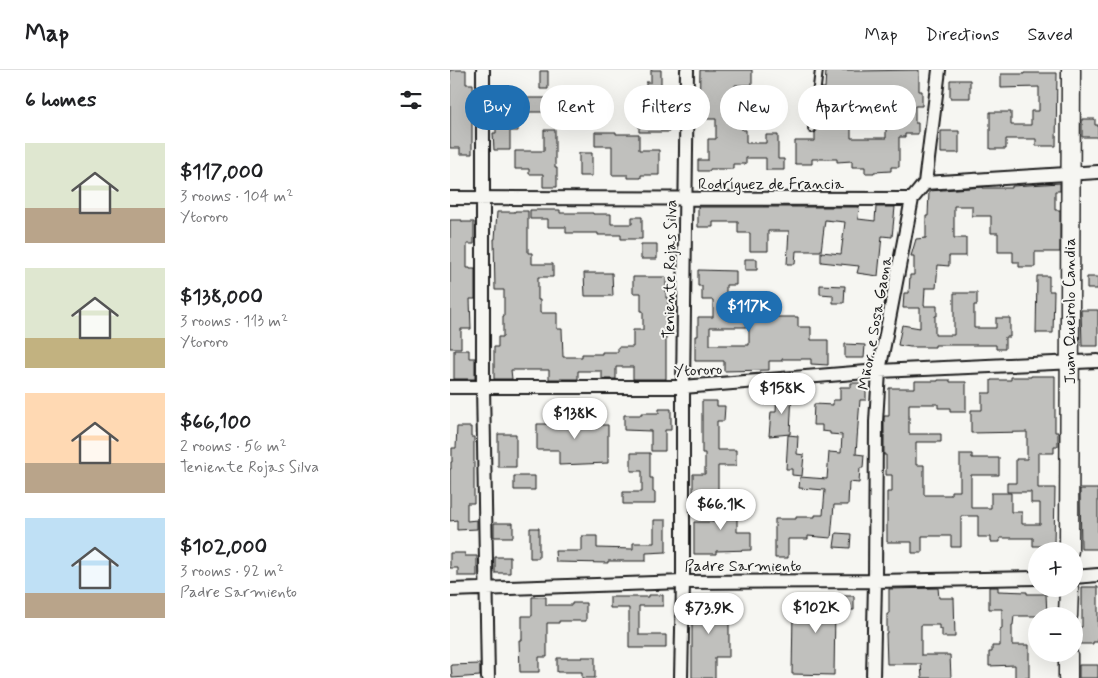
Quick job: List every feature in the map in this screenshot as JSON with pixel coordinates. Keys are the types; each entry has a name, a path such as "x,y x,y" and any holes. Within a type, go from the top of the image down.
{"street":[{"path":"483,70 483,386 488,678"},
{"name":"Teniente Rojas Silva","path":"681,678 687,70"},
{"path":"939,70 925,183 1098,172"},
{"name":"Juan Queirolo Candia","path":"1069,542 1071,70"},
{"name":"Mñor. e Sosa Gaona","path":"873,678 876,422 879,372 912,199 925,183"},
{"name":"Rodríguez de Francia","path":"450,198 912,199"},
{"name":"Ytororo","path":"450,387 683,387 879,372 1098,361"},
{"path":"1083,576 1098,575"},
{"name":"Padre Sarmiento","path":"450,590 683,582 1028,578"},
{"path":"1068,662 1068,678"}],"lane":[{"path":"816,85 818,70"}],"building":[{"path":"450,70 466,70 466,84 473,84 465,85 465,130 472,130 472,154 460,154 460,148 450,148"},
{"path":"651,70 661,70 661,85 646,85 646,82 651,82"},
{"path":"700,70 752,70 752,85 720,85 720,130 746,130 746,143 766,143 766,135 778,135 778,159 784,159 784,170 766,170 766,158 746,158 746,164 733,164 733,169 698,171 698,160 708,160 708,139 716,139 716,119 710,119 710,85 700,85"},
{"path":"826,70 919,70 919,91 922,91 922,106 916,106 916,85 825,85"},
{"path":"540,71 548,71 548,85 540,85"},
{"path":"1057,73 1056,146 1036,146 1036,139 1006,139 1006,149 990,149 990,112 1011,112 1011,125 1031,125 1031,111 1039,111 1039,87 1001,88 1001,74"},
{"path":"950,80 970,80 970,98 950,98"},
{"path":"530,98 540,98 540,112 530,112"},
{"path":"1082,119 1095,119 1095,125 1098,125 1098,137 1082,137"},
{"path":"916,123 918,123 918,134 905,134 905,137 899,137 899,167 891,167 891,171 865,173 865,167 852,167 852,161 837,162 837,159 812,159 812,164 795,164 795,141 815,141 817,130 851,130 851,138 886,138 886,130 916,130"},
{"path":"496,130 518,130 510,131 510,150 494,150 493,133 496,133"},
{"path":"544,130 555,130 557,187 543,187 543,174 529,174 529,169 515,169 515,151 544,151"},
{"path":"639,130 669,130 669,132 639,132"},
{"path":"941,131 959,131 959,153 941,153"},
{"path":"595,132 639,134 639,150 659,150 659,175 641,175 641,178 628,178 628,175 612,175 612,146 595,146"},
{"path":"579,153 592,153 592,176 579,176"},
{"path":"1060,183 1060,191 1055,191 1055,210 1060,210 1060,252 1035,252 1035,267 1019,267 1019,262 1013,262 1013,252 998,252 998,233 991,233 991,216 972,216 972,206 954,206 954,238 966,238 966,256 949,256 949,266 938,265 936,288 925,288 924,306 937,306 935,335 954,335 954,293 977,293 977,305 974,305 974,328 996,328 996,318 1010,318 1010,337 1005,337 1005,349 996,349 996,345 910,347 898,345 902,325 920,328 920,308 903,308 904,293 909,293 910,275 914,275 914,256 911,256 916,239 926,238 929,191 983,187 1012,188 1012,186"},
{"path":"698,207 859,207 858,219 875,221 876,207 895,207 892,237 882,236 878,276 857,273 859,266 821,262 821,252 841,254 845,222 825,220 821,251 796,251 795,264 787,264 789,231 768,231 768,251 750,251 750,233 738,233 738,222 713,222 713,227 698,227"},
{"path":"530,210 560,210 560,213 611,214 611,224 632,224 632,217 642,217 642,239 621,239 621,235 598,235 598,233 566,233 566,227 548,227 548,219 530,219"},
{"path":"528,211 528,253 532,253 532,264 553,264 553,277 538,277 538,300 540,300 540,313 557,313 557,329 562,329 563,357 582,357 582,354 618,352 618,347 633,347 633,330 643,330 643,311 641,311 641,293 633,293 633,277 666,277 668,311 666,327 666,379 633,379 633,367 616,367 616,379 602,379 602,371 578,371 578,379 549,379 549,370 511,370 512,379 494,379 494,347 498,347 498,337 503,337 504,316 504,290 495,290 494,239 497,212"},
{"path":"450,220 474,222 474,244 467,244 467,268 475,269 475,299 470,299 471,329 461,329 461,348 450,348"},
{"path":"641,244 657,244 657,259 641,259"},
{"path":"745,259 757,259 757,270 745,270"},
{"path":"698,270 736,271 736,285 726,285 726,305 733,305 733,317 798,317 798,327 811,327 811,340 828,340 828,365 811,364 811,359 782,359 782,361 769,361 769,370 724,371 724,361 695,361 695,336 698,336 698,317 713,317 713,300 702,300 702,286 698,286","holes":["710,327 749,327 749,345 710,345"]},
{"path":"584,273 612,273 613,296 585,296"},
{"path":"1037,276 1049,276 1049,291 1054,291 1053,333 1036,333"},
{"path":"1087,277 1098,277 1098,289 1087,289"},
{"path":"820,285 845,286 844,303 833,303 833,295 820,294"},
{"path":"1081,310 1098,310 1098,346 1082,346"},
{"path":"845,344 865,345 864,358 845,358"},
{"path":"454,350 469,350 469,358 475,358 475,379 454,379"},
{"path":"1055,376 1055,432 1058,432 1058,446 1054,446 1054,453 1038,453 1038,488 1055,488 1054,542 1033,542 1033,538 1000,538 1000,542 991,542 991,537 978,537 978,516 961,516 961,547 951,547 951,536 922,536 922,553 912,553 912,542 887,542 887,492 892,492 892,475 886,475 884,416 889,416 889,388 915,388 915,381 950,380 950,382 966,382 966,412 950,412 950,408 938,408 938,404 909,404 909,434 941,434 941,442 916,442 916,465 924,465 924,495 951,495 951,491 960,491 960,454 972,454 972,458 999,458 999,475 971,475 971,508 991,508 991,493 1011,493 1011,512 1022,512 1022,524 1040,524 1040,503 1031,503 1031,492 1007,492 1007,483 1016,483 1016,459 1027,459 1027,432 971,433 971,410 982,410 982,393 991,393 991,380"},
{"path":"851,383 866,383 866,400 860,400 858,425 856,454 864,455 863,468 860,468 859,483 849,482 848,505 834,505 831,538 808,536 808,539 788,539 788,558 775,558 775,519 796,519 796,517 823,515 825,490 799,488 800,477 827,479 829,452 841,453 842,435 830,434 830,432 822,431 822,425 813,425 814,404 833,405 833,400 840,400 840,387 851,387"},
{"path":"792,392 790,434 769,436 771,412 776,412 777,393"},
{"path":"702,401 717,401 717,406 725,406 724,421 717,421 717,450 736,450 736,466 718,466 718,493 693,493 693,474 705,474 705,453 702,453"},
{"path":"659,409 671,409 671,430 665,430 665,451 651,451 651,431 624,430 624,415 659,413"},
{"path":"559,411 578,411 578,420 589,419 589,425 608,425 608,463 559,465 559,450 537,450 537,424 559,424"},
{"path":"457,427 471,427 471,437 474,437 474,503 467,503 467,521 477,520 477,529 457,530 457,520 450,521 450,469 452,448 456,448"},
{"path":"498,434 516,434 516,467 498,467"},
{"path":"788,435 798,436 797,454 804,455 802,476 792,475 792,469 786,469"},
{"path":"631,453 650,453 650,478 653,478 655,504 623,504 623,492 642,492 642,471 631,471"},
{"path":"514,476 535,476 535,490 514,490"},
{"path":"1080,489 1098,489 1098,549 1083,549 1083,542 1081,542"},
{"path":"716,498 737,498 737,532 751,532 751,550 716,551 716,554 694,554 694,522 716,522"},
{"path":"654,520 666,520 666,552 646,553 646,561 608,561 608,563 556,562 555,551 582,551 582,536 597,536 597,548 633,549 633,543 654,543"},
{"path":"494,523 513,523 513,537 494,537"},
{"path":"530,528 539,528 539,558 530,558"},
{"path":"836,533 851,534 850,548 834,547"},
{"path":"450,553 465,553 465,556 477,556 477,576 458,576 458,568 450,568"},
{"path":"495,557 510,557 510,573 495,573"},
{"path":"989,587 998,587 998,591 1027,592 1028,597 1046,597 1047,607 1028,607 1028,616 1014,616 1012,625 1012,645 1028,645 1029,678 1015,678 1015,665 989,666 989,652 992,652 992,646 1000,646 1002,609 989,609"},
{"path":"1083,587 1098,587 1098,642 1093,642 1093,644 1083,644"},
{"path":"938,588 939,598 954,598 955,637 942,637 942,629 939,629 939,625 921,625 921,655 950,655 951,678 922,678 921,664 887,664 886,633 887,614 889,614 889,589"},
{"path":"648,595 663,595 663,606 639,606 639,635 666,635 666,648 629,648 629,608 610,608 610,597 648,597"},
{"path":"799,596 854,596 854,610 835,610 834,675 792,674 793,611 799,611"},
{"path":"532,597 546,597 546,605 586,603 586,621 547,623 547,657 539,657 539,672 520,672 519,640 522,640 522,616 532,616"},
{"path":"692,598 729,598 729,657 715,657 715,678 692,678"},
{"path":"595,657 595,678 582,678 582,672 557,672 557,658"},
{"path":"480,664 480,676 452,678 451,665"},
{"path":"1079,665 1098,665 1098,678 1079,678"}]}
